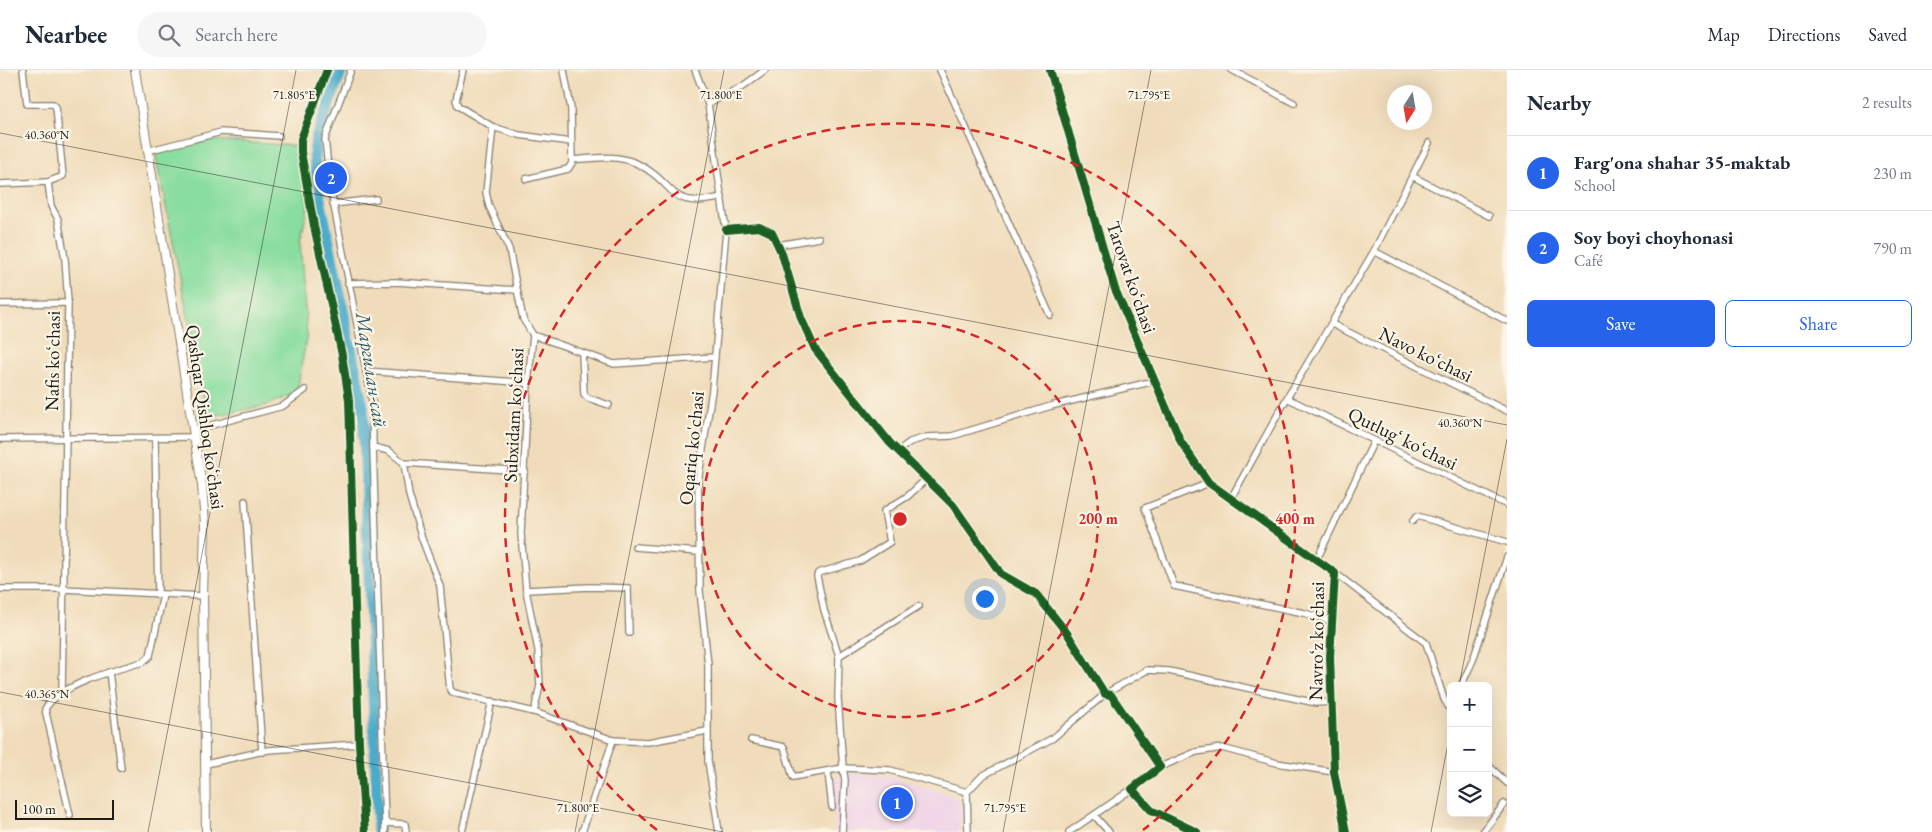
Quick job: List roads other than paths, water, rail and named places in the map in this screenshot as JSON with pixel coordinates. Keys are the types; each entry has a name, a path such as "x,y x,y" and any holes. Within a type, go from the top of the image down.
{"main road":[{"name":"Qashqar Qishloq koʻchasi","path":"135,70 147,150 168,263 204,502 203,596 206,832"}],"street":[{"path":"0,184 48,182 63,176 56,107 53,104 27,104 23,70"},
{"path":"327,70 302,139 301,152 314,226 342,355 349,400 358,744 365,832"},
{"path":"350,70 325,139 333,204 372,401 385,832"},
{"path":"463,70 457,104 493,127 519,135 571,142"},
{"path":"526,179 569,168 572,160 571,109 564,70"},
{"name":"Oqariq ko'chasi","path":"695,70 708,104 726,230 715,357 698,482 700,592 708,665 708,761 719,832"},
{"path":"708,104 743,86 765,70"},
{"path":"940,70 1050,315"},
{"name":"Tarovat koʻchasi","path":"1050,70 1115,289 1181,442 1209,483"},
{"path":"1232,70 1294,103"},
{"name":"Subxidam koʻchasi","path":"493,127 486,192 490,206 509,249 524,319 533,335 528,383 521,534 526,590 538,650 540,685 534,712"},
{"path":"147,150 221,132 279,136"},
{"path":"1230,500 1287,398 1374,251 1429,143"},
{"path":"572,160 621,158 651,172 683,200 704,201 722,197"},
{"path":"1412,176 1489,216"},
{"name":"Nafis koʻchasi","path":"48,182 51,206 58,219 65,259 68,303 62,694"},
{"path":"333,204 376,198"},
{"path":"726,230 759,227 767,229 778,245 811,341 898,451 925,480 953,505 1001,574 1036,594 1067,633 1105,694 1111,695 1124,711 1160,767"},
{"path":"778,245 819,238"},
{"path":"1374,251 1507,320"},
{"path":"348,283 396,282 518,290"},
{"path":"0,304 68,303"},
{"name":"Navo koʻchasi","path":"1332,324 1507,411"},
{"path":"533,335 614,364 715,357"},
{"path":"582,354 584,394 588,398 609,405"},
{"path":"366,371 528,383"},
{"path":"898,451 910,442 926,437 952,436 1051,406 1154,381"},
{"path":"0,439 65,437 155,438 193,433 283,406 305,390"},
{"name":"Qutlugʻ koʻchasi","path":"1287,398 1507,506"},
{"path":"70,815 45,710 62,694 86,680 143,662 150,656 160,595 155,438"},
{"path":"1317,560 1374,441"},
{"path":"373,447 389,450 404,464 409,495 422,539 440,586 448,685 454,693 534,712 613,740 648,742 707,732"},
{"path":"404,464 525,471"},
{"path":"842,832 845,780 838,698 839,656 824,610 817,576 818,573 854,563 890,542 884,511 908,496 925,480"},
{"path":"1209,483 1145,508 1174,586 1304,613 1332,621"},
{"name":"Navroʻz koʻchasi","path":"1209,483 1230,500 1335,573 1332,621 1331,702 1334,772 1346,832"},
{"path":"245,501 262,752"},
{"path":"1413,521 1417,516 1507,542"},
{"path":"635,547 699,552"},
{"path":"1463,682 1507,557"},
{"path":"1335,573 1426,643 1447,705"},
{"path":"526,590 590,586 628,588 629,633"},
{"path":"0,589 63,589 203,596"},
{"path":"839,656 919,606"},
{"path":"968,832 967,792 982,776 1054,738 1105,694 1153,669 1316,703 1331,702"},
{"path":"109,672 121,768"},
{"path":"462,832 492,701"},
{"path":"582,832 613,740"},
{"path":"751,740 784,747 794,777 843,768 890,770 967,792"},
{"path":"206,764 262,752 358,744"},
{"path":"1068,832 1132,789 1160,767 1196,752 1222,748 1277,763 1334,772"},
{"path":"1492,769 1507,783"},
{"path":"828,772 832,807"},
{"path":"1132,789 1151,810 1197,832"},
{"path":"1483,832 1504,804"},
{"path":"1094,815 1110,832"},
{"path":"385,823 405,824 406,832"}],"waterway":[{"name":"Маргилан-сай","path":"342,70 316,138 314,155 317,184 363,406 378,832"}],"place":[{"name":"Soy boyi choyhonasi","path":"331,178"},
{"name":"Farg'ona shahar 35-maktab","path":"897,803"}]}
